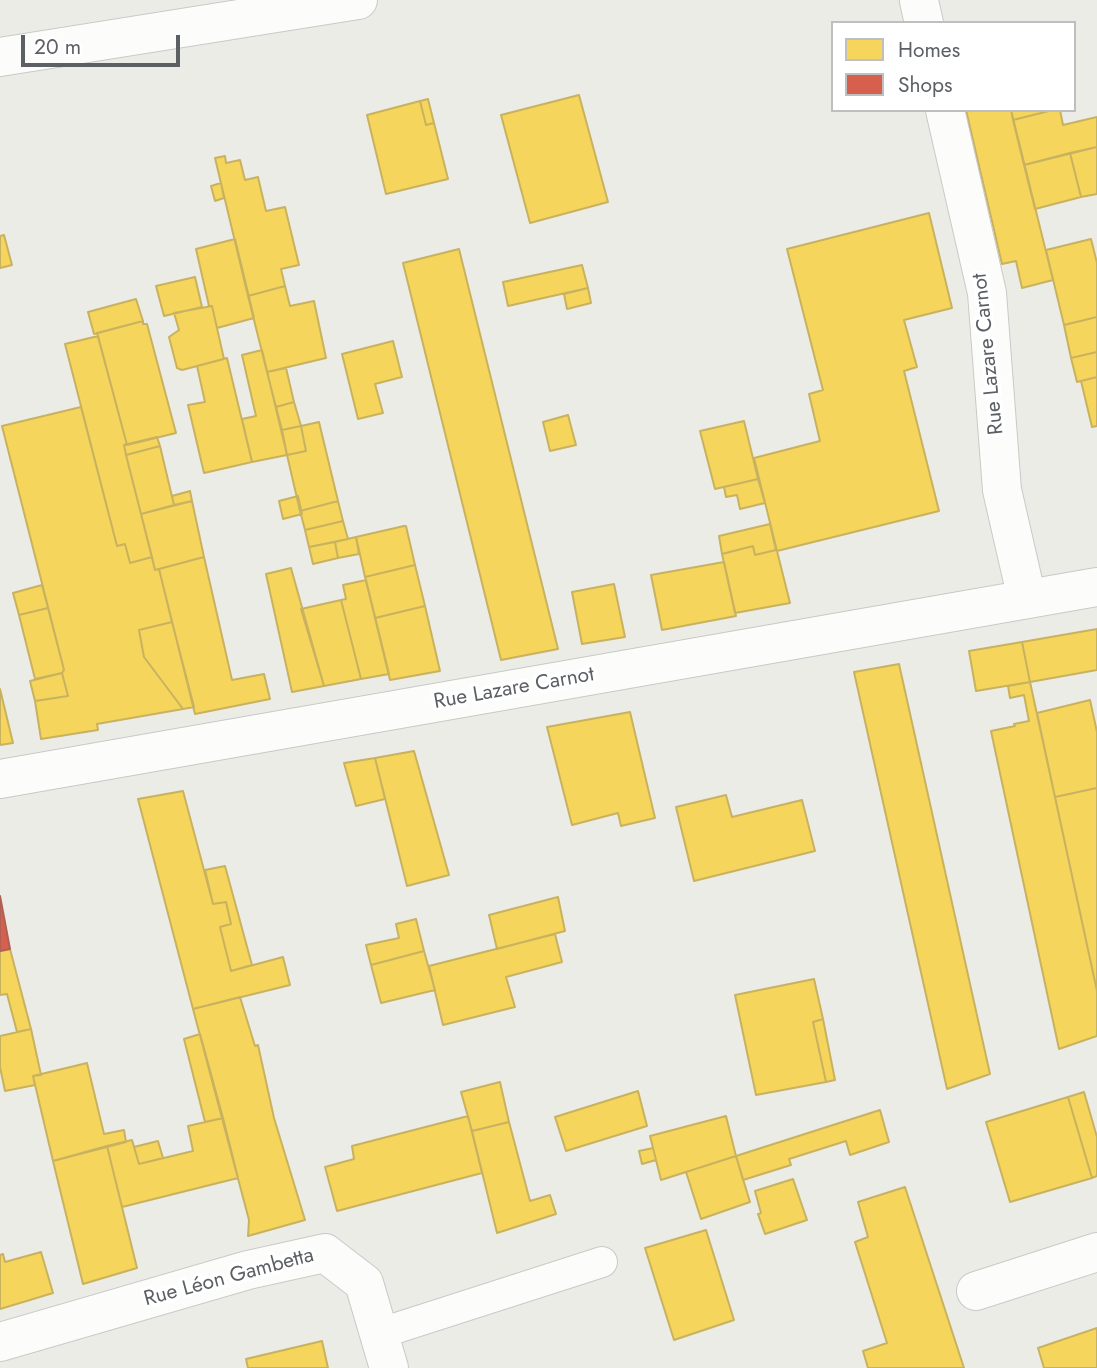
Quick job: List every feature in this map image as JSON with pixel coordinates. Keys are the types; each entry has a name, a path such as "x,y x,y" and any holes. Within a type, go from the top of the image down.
{"street":[{"path":"0,57 268,7 358,0"},
{"path":"919,1 924,21"},
{"name":"Rue Lazare Carnot","path":"945,112 987,293 1002,490 1027,599"},
{"name":"Rue Lazare Carnot","path":"0,779 1097,587"},
{"path":"976,1291 1097,1252"},
{"name":"Rue Léon Gambetta","path":"0,1342 248,1270 325,1253 364,1283 384,1351"}],"lane":[{"path":"384,1351 603,1262"}],"building: Homes":[{"path":"579,95 608,202 530,223 501,115"},
{"path":"428,99 434,123 426,125 420,101"},
{"path":"420,101 426,125 434,123 448,179 386,194 367,115"},
{"path":"966,112 1011,112 1053,280 1022,288 1016,261 1002,264"},
{"path":"1011,112 1045,112 1013,120"},
{"path":"1045,112 1060,112 1063,125 1097,117 1097,147 1024,165 1013,120"},
{"path":"1097,147 1097,194 1081,197 1070,153"},
{"path":"1070,153 1081,197 1035,209 1024,165"},
{"path":"225,156 226,163 240,160 245,180 258,177 266,211 285,207 299,265 281,269 285,286 248,296 215,158"},
{"path":"221,183 224,198 215,201 211,186"},
{"path":"929,213 952,308 904,320 917,367 904,371 939,511 777,551 754,458 820,441 809,394 823,390 787,249"},
{"path":"4,235 12,265 0,268 0,236"},
{"path":"235,239 254,318 217,328 196,249"},
{"path":"1091,239 1097,263 1097,317 1064,325 1046,250"},
{"path":"459,249 558,649 501,660 403,263"},
{"path":"582,265 588,288 508,306 503,282"},
{"path":"195,277 202,307 164,316 156,286"},
{"path":"285,286 290,306 314,301 326,358 267,372 248,296"},
{"path":"588,288 591,303 567,309 564,294"},
{"path":"136,299 143,321 94,334 88,312"},
{"path":"212,306 224,359 182,370 177,368 169,337 179,330 174,313"},
{"path":"1097,317 1097,352 1071,358 1064,325"},
{"path":"143,321 143,324 147,324 176,433 127,445 97,333"},
{"path":"98,336 127,445 124,445 126,455 152,557 130,563 125,544 117,546 65,344"},
{"path":"393,341 402,377 375,384 383,413 358,419 342,354"},
{"path":"262,350 287,455 252,462 242,419 256,416 242,355"},
{"path":"1097,352 1097,377 1077,382 1071,358"},
{"path":"227,358 252,462 204,473 188,405 205,402 197,366"},
{"path":"286,368 294,402 276,407 267,372"},
{"path":"1097,377 1097,426 1092,427 1081,381"},
{"path":"294,402 301,426 282,430 276,407"},
{"path":"81,407 117,546 125,544 130,563 152,557 155,570 159,569 172,622 139,630 144,657 183,709 97,724 98,730 41,739 35,701 68,696 62,673 64,670 2,426"},
{"path":"568,415 576,445 550,451 543,422"},
{"path":"744,421 758,479 715,489 700,431"},
{"path":"319,422 338,501 300,511 287,455 306,451 301,426"},
{"path":"301,426 306,451 287,455 282,430"},
{"path":"157,437 160,446 126,455 124,445"},
{"path":"160,446 174,505 141,514 126,455"},
{"path":"758,479 765,503 740,509 737,495 726,497 724,487"},
{"path":"190,491 192,501 174,505 172,496"},
{"path":"298,496 302,514 283,519 279,501"},
{"path":"192,501 204,557 155,570 141,514"},
{"path":"338,501 343,521 305,530 300,511"},
{"path":"343,521 348,539 309,547 305,530"},
{"path":"770,524 776,550 755,555 753,546 722,554 719,536"},
{"path":"406,526 415,565 365,577 356,537"},
{"path":"356,537 359,554 338,558 335,542"},
{"path":"335,542 338,558 313,564 309,547"},
{"path":"753,546 755,555 777,551 790,603 735,613 722,554"},
{"path":"204,557 232,680 264,674 270,699 195,714 159,569"},
{"path":"724,562 736,616 662,630 651,575"},
{"path":"415,565 425,606 375,618 365,577"},
{"path":"291,568 324,686 292,692 266,574"},
{"path":"366,580 389,674 361,679 341,600 346,599 343,585"},
{"path":"614,584 625,637 582,644 572,592"},
{"path":"42,585 48,608 19,615 13,593"},
{"path":"341,600 361,679 324,686 301,609"},
{"path":"425,606 440,671 390,680 375,618"},
{"path":"48,608 64,670 62,673 35,679 19,615"},
{"path":"172,622 194,707 183,709 144,657 139,630"},
{"path":"1097,629 1097,670 1030,682 1022,642"},
{"path":"1022,642 1030,682 976,691 969,651"},
{"path":"899,664 990,1074 947,1089 854,672"},
{"path":"62,673 68,696 35,701 30,681"},
{"path":"1030,682 1097,991 1097,1036 1059,1049 991,731 1029,721 1024,695 1010,698 1008,686"},
{"path":"0,689 13,743 0,745"},
{"path":"1090,700 1097,732 1097,788 1055,797 1037,713"},
{"path":"630,712 655,818 621,826 618,813 572,825 547,727"},
{"path":"414,751 449,875 407,886 375,758"},
{"path":"375,758 385,799 356,806 344,763"},
{"path":"1097,788 1097,991 1055,797"},
{"path":"183,791 213,904 226,902 231,924 220,927 231,971 283,957 290,985 193,1009 138,799"},
{"path":"726,795 732,817 802,800 815,851 694,881 676,807"},
{"path":"225,866 252,965 231,971 220,927 231,924 226,902 213,904 205,870"},
{"path":"558,897 565,931 497,949 489,915"},
{"path":"416,919 424,951 371,965 366,945 399,938 396,924"},
{"path":"555,934 562,962 506,977 515,1007 443,1025 429,966"},
{"path":"10,949 31,1029 17,1032 7,994 0,995 0,951"},
{"path":"424,951 435,990 381,1003 371,965"},
{"path":"814,979 823,1019 813,1022 826,1082 756,1095 735,995"},
{"path":"240,997 255,1046 258,1045 274,1118 305,1220 248,1236 249,1220 193,1009"},
{"path":"823,1019 835,1080 826,1082 813,1022"},
{"path":"31,1029 41,1075 33,1076 35,1085 5,1091 0,1067 0,1036"},
{"path":"200,1034 223,1118 205,1122 184,1039"},
{"path":"87,1063 104,1134 124,1130 126,1142 53,1161 33,1076"},
{"path":"500,1082 509,1122 472,1131 461,1092"},
{"path":"638,1091 647,1126 566,1151 555,1117"},
{"path":"1084,1092 1097,1137 1097,1176 1092,1178 1068,1097"},
{"path":"1068,1097 1092,1178 1010,1202 986,1122"},
{"path":"880,1110 889,1142 850,1155 846,1141 789,1159 791,1165 743,1180 736,1156"},
{"path":"468,1116 482,1173 337,1211 325,1167 354,1159 352,1146"},
{"path":"726,1116 736,1156 661,1180 650,1136"},
{"path":"223,1118 238,1178 122,1207 107,1146 132,1140 139,1164 193,1151 188,1126"},
{"path":"509,1122 530,1201 550,1195 556,1214 497,1233 472,1131"},
{"path":"158,1141 163,1158 139,1164 134,1147"},
{"path":"107,1146 137,1268 83,1284 53,1161"},
{"path":"653,1148 656,1160 642,1164 639,1151"},
{"path":"736,1156 750,1202 701,1219 686,1172"},
{"path":"793,1179 807,1220 765,1234 758,1214 761,1213 755,1191"},
{"path":"905,1187 964,1368 868,1368 863,1351 887,1343 855,1242 868,1237 858,1202"},
{"path":"706,1230 734,1320 674,1340 645,1248"},
{"path":"41,1252 53,1293 0,1309 0,1255 3,1254 5,1262"},
{"path":"1097,1328 1097,1368 1044,1368 1038,1348"},
{"path":"322,1341 328,1368 248,1368 246,1359"}],"building: Shops":[{"path":"0,896 10,949 0,951"}]}
